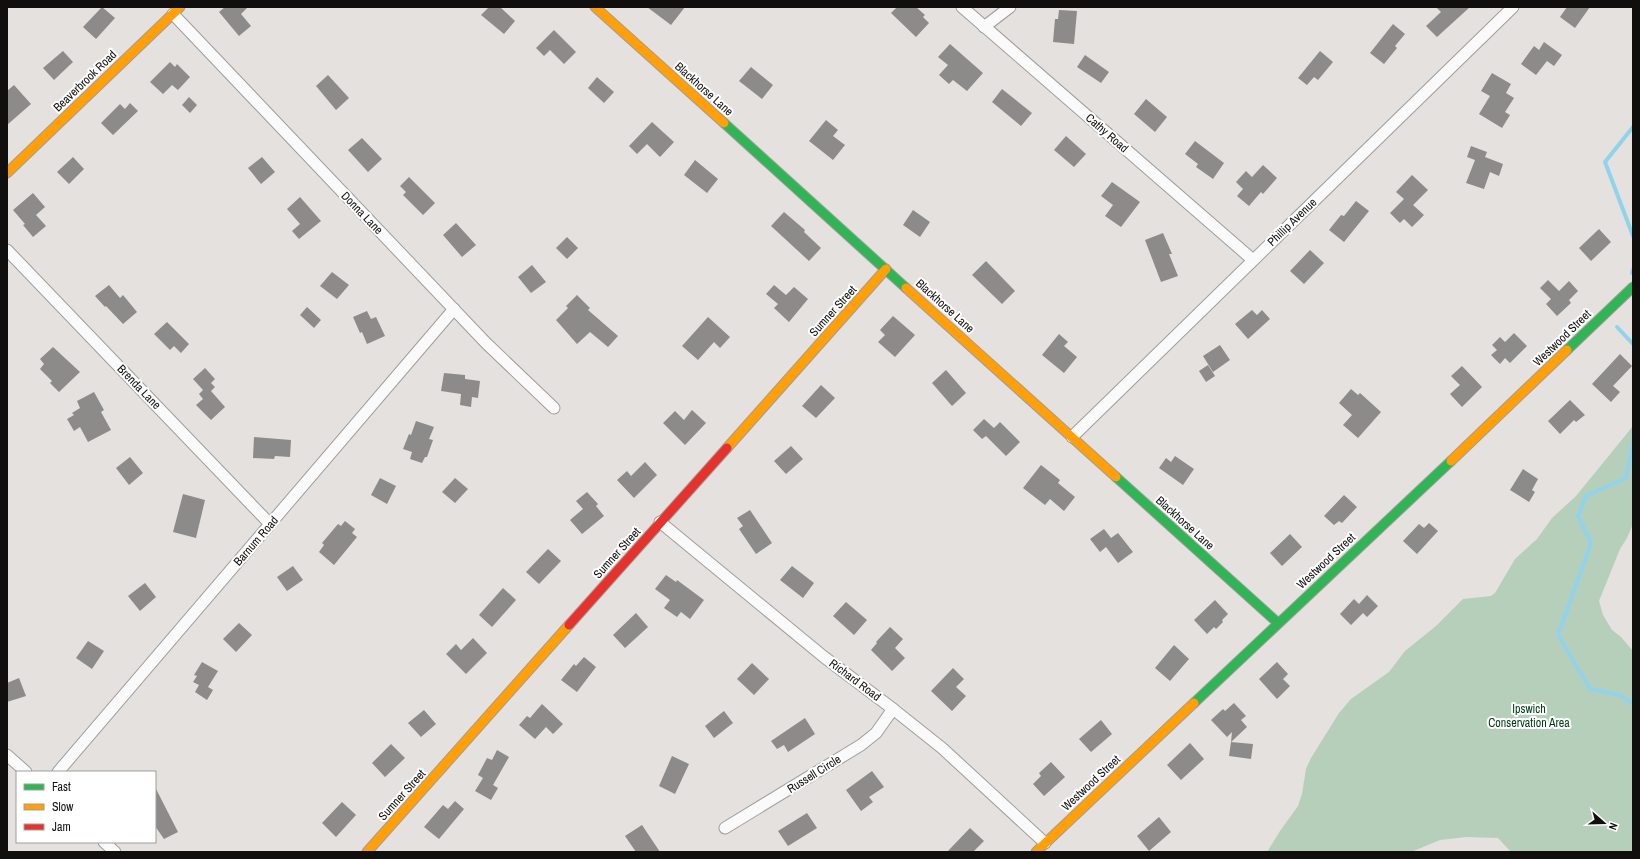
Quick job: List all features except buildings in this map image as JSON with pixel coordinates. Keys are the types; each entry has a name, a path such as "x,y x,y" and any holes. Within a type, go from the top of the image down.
{"street":[{"name":"Blackhorse Lane","path":"595,7 1278,623"},
{"name":"Cathy Road","path":"962,7 1253,260"},
{"path":"984,27 1010,7"},
{"name":"Phillip Avenue","path":"1072,437 1512,7"},
{"name":"Beaverbrook Road","path":"7,173 176,10"},
{"name":"Donna Lane","path":"176,10 454,309 554,408"},
{"name":"Brenda Lane","path":"7,250 270,524"},
{"name":"Sumner Street","path":"367,852 886,269"},
{"name":"Westwood Street","path":"1036,852 1508,407 1633,287"},
{"name":"Barnum Road","path":"59,771 454,309"},
{"name":"Richard Road","path":"660,522 824,657 894,709 952,756 1045,843"},
{"name":"Russell Circle","path":"725,828 865,741 876,733 894,709"},
{"path":"7,756 25,771"},
{"path":"105,843 115,852"}],"green space":[{"name":"Ipswich Conservation Area","path":"1633,426 1633,524 1620,549 1599,601 1603,615 1612,630 1621,637 1633,651 1633,852 1511,852 1498,838 1466,837 1440,840 1411,852 1267,852 1298,806 1302,794 1306,769 1311,758 1339,713 1351,699 1389,672 1405,651 1436,626 1463,599 1491,596 1495,593 1515,559 1537,539 1552,518 1576,496"}],"waterway":[{"path":"1633,127 1605,162 1633,236"},
{"path":"1617,327 1633,344"},
{"path":"1633,442 1626,478 1586,496 1578,516 1591,543 1558,635 1590,689 1620,695 1633,704"}],"traffic: fast":[{"path":"724,123 906,288"},
{"path":"1567,350 1633,287"},
{"path":"1194,703 1451,461"},
{"path":"1116,477 1278,623"}],"traffic: slow":[{"path":"7,173 180,7"},
{"path":"595,7 724,123"},
{"path":"727,448 886,269"},
{"path":"906,288 1116,477"},
{"path":"1451,461 1567,350"},
{"path":"367,852 569,625"},
{"path":"1036,852 1194,703"}],"traffic: jam":[{"path":"569,625 727,448"}]}
